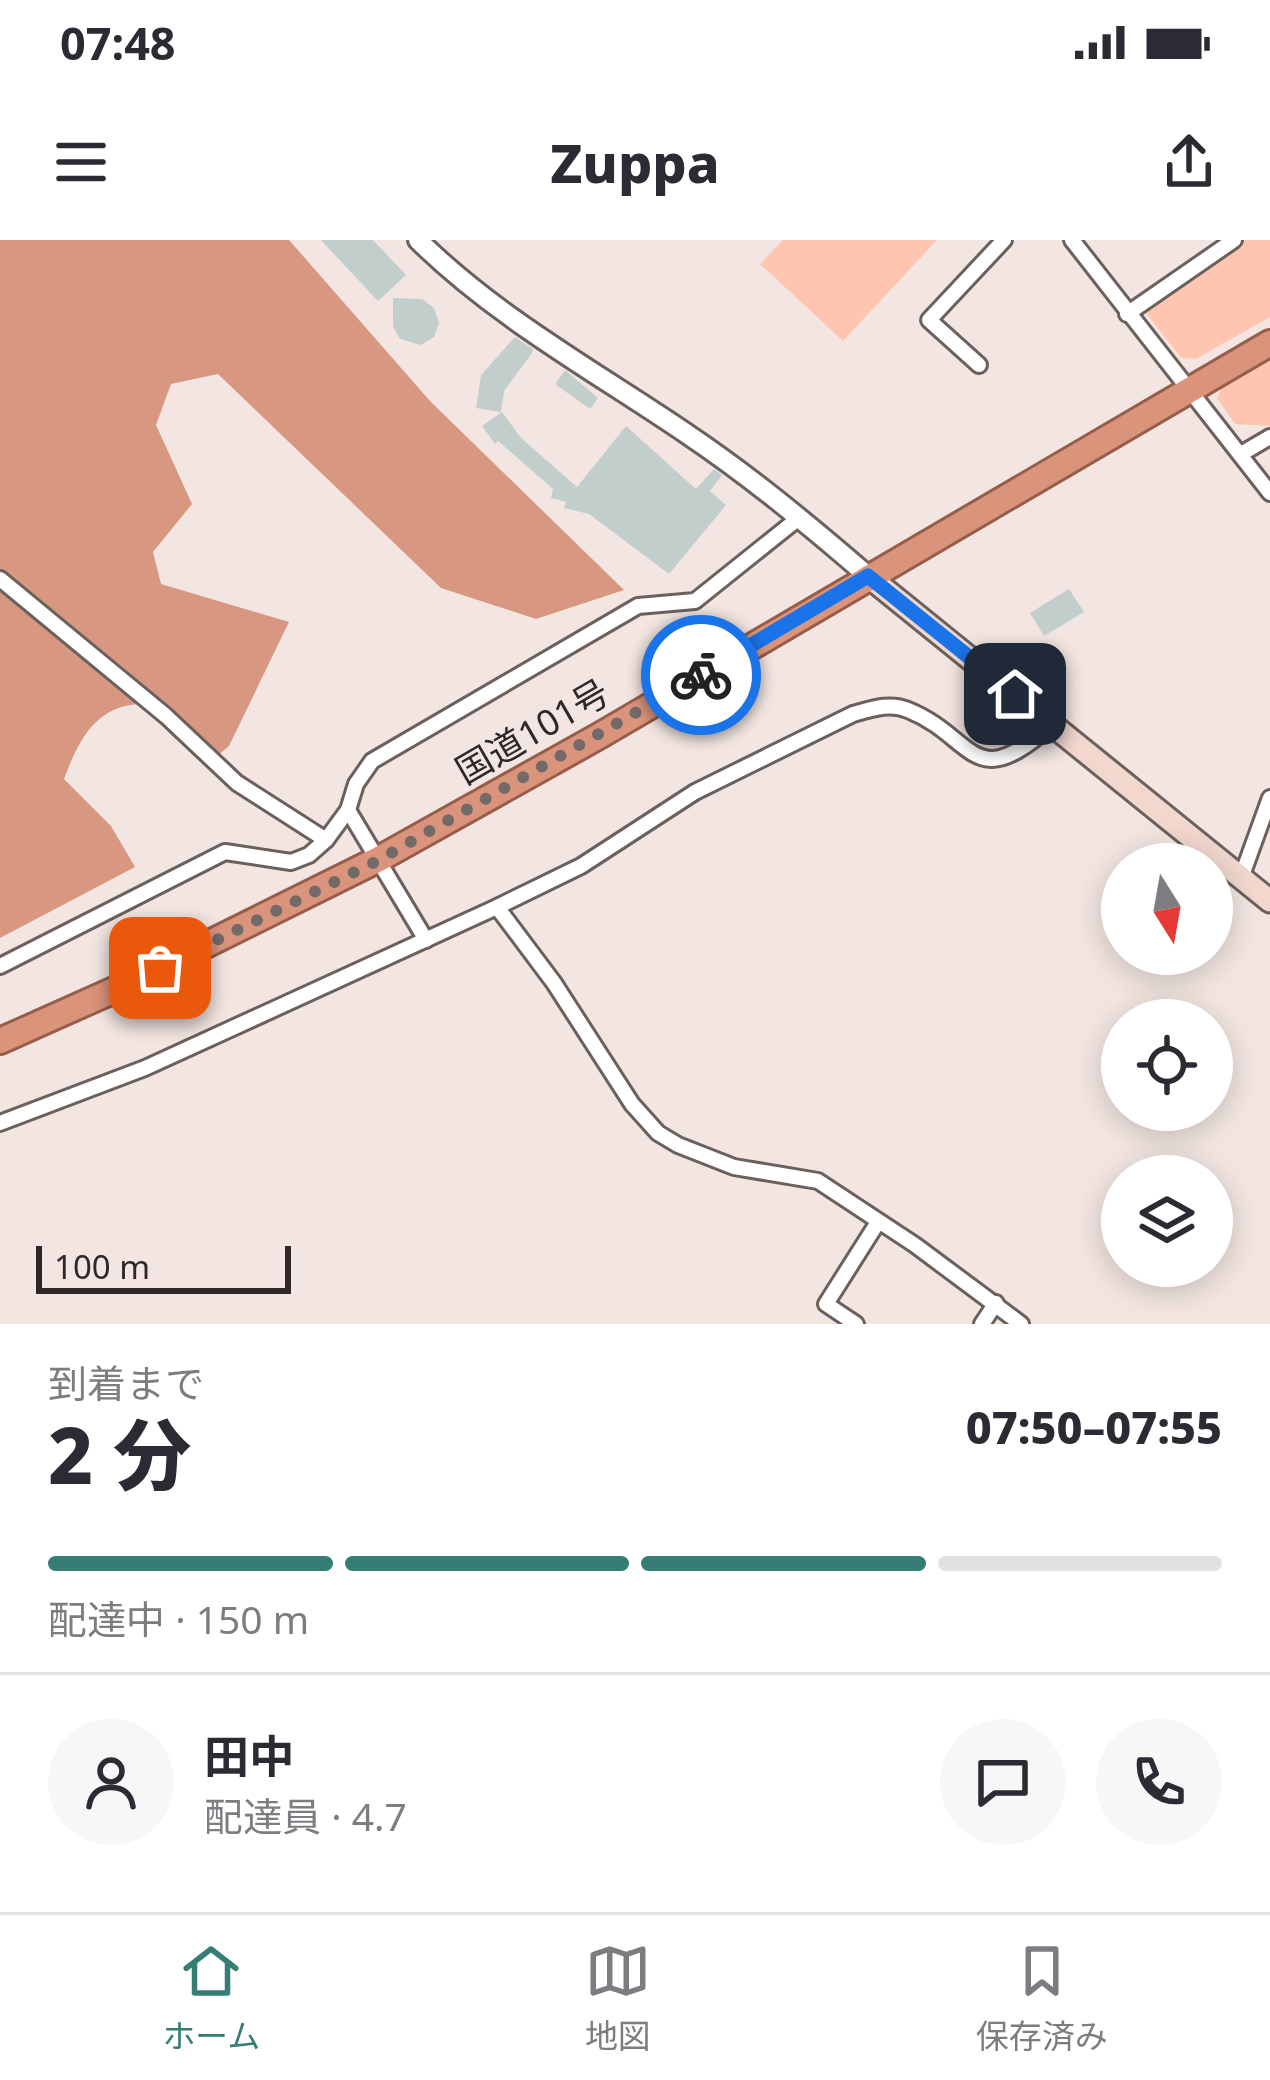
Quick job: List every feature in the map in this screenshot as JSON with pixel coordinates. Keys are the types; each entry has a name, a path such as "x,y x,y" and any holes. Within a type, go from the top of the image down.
{"highway":[{"name":"国道101号","path":"0,1041 379,860 1270,343"}],"main road":[{"path":"868,576 1270,901"}],"street":[{"path":"418,240 482,294 593,375 688,434 800,517 868,576"},
{"path":"979,365 928,320 1004,240"},
{"path":"1126,314 1234,240"},
{"path":"1079,243 1126,314 1270,493"},
{"path":"1241,454 1270,437"},
{"path":"0,966 225,852 291,862 309,855 348,810 356,784 372,761 638,607 695,601 800,517"},
{"path":"0,579 166,716 237,783 326,840"},
{"path":"0,1123 146,1068 497,908 581,866 695,792 854,714 880,706 905,708 979,758 1003,757 1026,747 1052,724"},
{"path":"1240,878 1270,798"},
{"path":"348,810 426,940"},
{"path":"497,908 554,983 632,1104 658,1132 734,1167 818,1181 1021,1324"},
{"path":"856,1324 826,1304 878,1222"},
{"path":"982,1324 996,1303"}],"shaded area":[{"path":"0,240 289,240 430,401 624,590 536,619 441,588 218,374 171,384 156,425 192,504 153,552 161,584 289,622 229,746 205,766 139,704 99,719 75,752 64,779 111,826 135,867 0,938"},
{"path":"783,240 937,240 843,341 760,264"},
{"path":"1245,240 1270,240 1270,317 1196,359 1181,358 1143,309"},
{"path":"1270,357 1270,426 1235,424 1217,398 1223,385"}],"building":[{"path":"321,240 373,240 406,275 378,301"},
{"path":"393,298 422,299 434,308 439,323 434,337 421,345 400,339 393,326"},
{"path":"515,337 533,349 504,391 501,412 476,408 481,375"},
{"path":"565,370 598,398 590,409 555,384"},
{"path":"502,412 521,438 577,487 626,426 696,489 714,469 722,475 710,491 726,505 669,574 589,514 564,508 566,502 551,498 553,489 498,441 495,444 482,426"},
{"path":"1069,589 1084,612 1044,636 1030,613"}],"way so far":[{"path":"160,968 379,860 701,675"}],"route":[{"path":"701,675 868,576 1015,694"}]}
